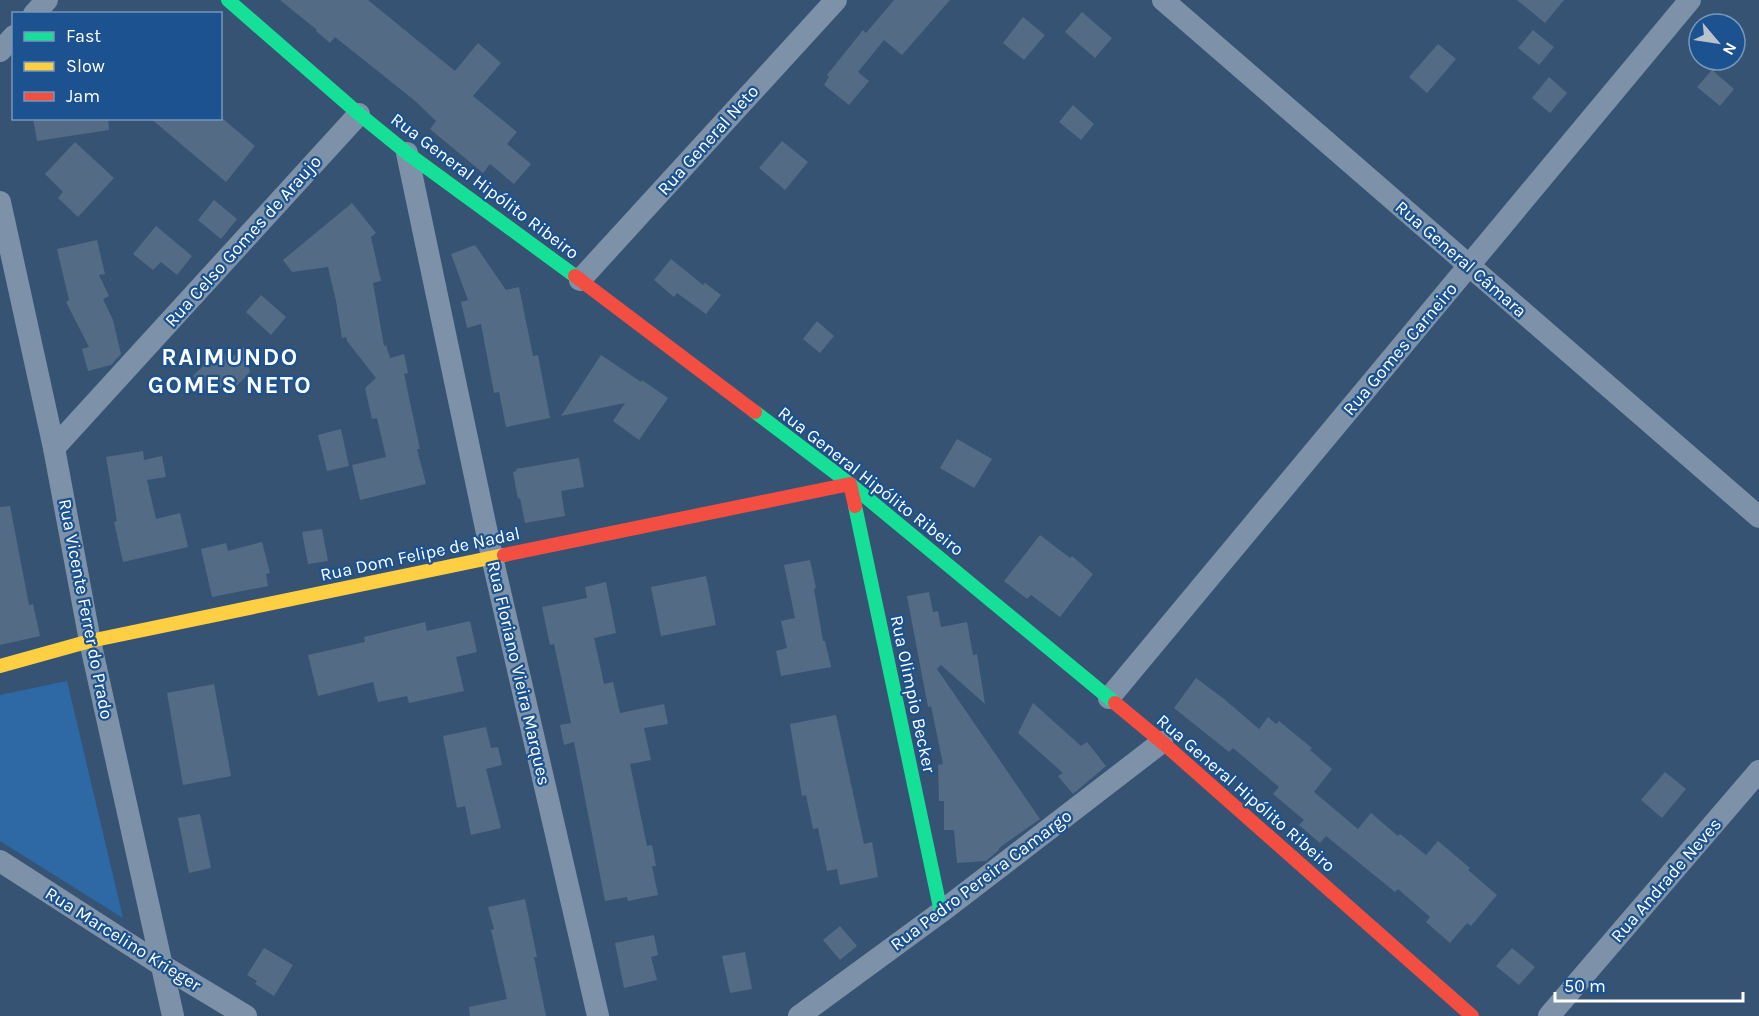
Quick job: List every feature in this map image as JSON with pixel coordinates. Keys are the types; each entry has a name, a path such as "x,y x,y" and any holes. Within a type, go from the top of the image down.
{"street":[{"path":"36,12 47,0"},
{"name":"Rua General Hipólito Ribeiro","path":"228,0 358,114 407,153 580,280 850,484 1162,742 1472,1016"},
{"name":"Rua General Neto","path":"580,280 836,0"},
{"name":"Rua General Câmara","path":"1163,0 1759,517"},
{"name":"Rua Gomes Carneiro","path":"1109,698 1690,0"},
{"path":"0,51 12,38"},
{"name":"Rua Celso Gomes de Araujo","path":"54,448 358,114"},
{"name":"Rua Floriano Vieira Marques","path":"407,153 492,557 598,1016"},
{"name":"Rua Vicente Ferrer do Prado","path":"0,202 54,448 90,641 173,1016"},
{"name":"Rua Dom Felipe de Nadal","path":"0,666 90,641 850,484"},
{"name":"Rua Olimpio Becker","path":"850,484 941,912"},
{"name":"Rua Pedro Pereira Camargo","path":"799,1016 941,912 1162,742"},
{"name":"Rua Andrade Neves","path":"1550,1016 1759,771"},
{"name":"Rua Marcelino Krieger","path":"0,861 163,966 246,1016"}],"shaded area":[{"path":"67,681 123,918 0,841 0,695"}],"building":[{"path":"280,0 368,0 455,71 478,43 501,63 473,96 517,132 507,144 531,164 514,184 490,164 483,173 430,129 436,121 414,100 335,37 330,43"},
{"path":"894,0 950,0 902,55 884,40 858,72 869,81 849,105 824,85 829,77 827,75 863,30 866,33"},
{"path":"1517,0 1564,0 1545,23"},
{"path":"1082,12 1112,38 1095,58 1065,32"},
{"path":"1023,17 1045,35 1024,60 1003,43"},
{"path":"1533,30 1554,47 1539,65 1518,48"},
{"path":"1438,44 1456,59 1427,93 1409,77"},
{"path":"1710,72 1714,72 1734,89 1720,106 1697,87"},
{"path":"1549,77 1567,93 1550,113 1532,98"},
{"path":"1073,105 1094,124 1081,140 1059,122"},
{"path":"222,118 255,146 226,182 152,120 222,120"},
{"path":"33,120 108,120 109,130 37,141"},
{"path":"782,141 808,162 785,190 759,168"},
{"path":"75,142 114,178 78,217 58,198 63,192 45,174"},
{"path":"214,200 237,219 221,239 198,220"},
{"path":"352,203 376,233 371,237 381,281 373,283 384,346 386,345 390,358 404,354 408,373 404,374 420,449 417,449 426,484 360,500 352,465 386,457 377,418 372,419 365,388 376,378 346,337 342,338 328,267 292,272 283,260"},
{"path":"156,226 192,256 177,275 161,262 153,270 133,254"},
{"path":"97,240 105,274 99,275 109,296 103,299 113,320 121,354 111,365 88,371 82,349 89,347 66,302 69,300 57,249"},
{"path":"475,245 506,290 519,287 533,356 538,355 550,418 506,427 499,392 494,393 481,324 467,328 461,302 468,300 451,254"},
{"path":"671,259 703,285 705,283 721,295 706,314 677,293 674,297 654,280"},
{"path":"261,295 286,317 271,335 246,312"},
{"path":"817,321 834,336 820,353 803,339"},
{"path":"244,347 250,372 227,396 218,386 209,394 193,376 220,349 230,359"},
{"path":"601,355 668,398 639,440 613,421 625,403 561,416"},
{"path":"341,429 349,466 327,471 318,435"},
{"path":"957,439 992,459 974,488 940,468"},
{"path":"143,451 144,460 162,456 166,477 147,480 156,519 180,513 188,547 123,562 114,522 117,521 106,457"},
{"path":"579,458 584,487 561,491 565,516 525,523 513,472 517,471 516,469"},
{"path":"10,506 29,605 33,604 40,636 0,645 0,507"},
{"path":"322,529 328,561 308,564 302,532"},
{"path":"1040,535 1070,558 1072,556 1093,574 1060,617 1031,595 1027,599 1004,581"},
{"path":"262,542 270,573 266,574 268,586 212,597 201,549 226,543 228,551"},
{"path":"810,560 823,641 825,641 831,667 781,676 776,651 787,648 781,621 795,618 784,565"},
{"path":"706,576 716,625 661,636 651,587"},
{"path":"606,582 616,633 594,638 604,684 613,682 620,713 664,704 668,724 644,728 651,760 630,764 647,846 652,845 656,866 652,866 658,895 628,901 627,897 605,901 574,742 564,745 560,725 571,723 554,644 550,645 542,607 587,598 585,587"},
{"path":"929,592 933,612 938,611 941,627 967,622 973,655 977,654 985,704 941,665 937,669 1040,819 999,848 986,861 957,863 954,830 944,830 944,801 939,801 938,765 943,764 931,706 928,707 907,596"},
{"path":"470,621 477,652 456,657 464,691 409,703 407,696 378,702 373,682 318,696 308,655 365,642 364,637 425,622 427,631"},
{"path":"1196,678 1259,729 1268,717 1276,724 1279,721 1312,748 1310,750 1332,769 1314,792 1358,829 1371,813 1398,836 1400,834 1426,855 1438,841 1497,895 1471,926 1467,923 1450,943 1426,922 1430,917 1398,889 1395,892 1326,836 1320,843 1299,825 1304,820 1273,794 1279,787 1233,748 1229,752 1174,708"},
{"path":"214,684 231,776 183,785 167,693"},
{"path":"1033,703 1081,746 1087,742 1106,766 1073,794 1058,776 1063,773 1018,733"},
{"path":"836,715 864,844 872,842 878,877 840,885 837,869 827,871 818,828 813,829 806,795 802,796 790,724"},
{"path":"486,727 491,748 498,747 502,765 486,769 501,828 471,835 465,806 457,808 443,736"},
{"path":"1665,772 1686,789 1662,818 1641,800"},
{"path":"200,814 211,868 189,873 178,818"},
{"path":"525,899 546,1016 470,1016 469,1007 507,999 488,907"},
{"path":"840,926 857,946 840,960 823,940"},
{"path":"654,935 658,955 651,957 657,980 624,988 615,943"},
{"path":"264,948 293,965 274,996 255,984 257,981 247,975"},
{"path":"1512,948 1535,967 1519,985 1496,966"},
{"path":"745,952 752,989 730,993 722,956"}],"traffic: fast":[{"path":"228,0 407,153 575,276"},
{"path":"755,412 850,484 1115,703"},
{"path":"855,506 941,912"}],"traffic: slow":[{"path":"0,666 90,641 504,555"}],"traffic: jam":[{"path":"575,276 755,412"},
{"path":"504,555 850,484 855,506"},
{"path":"1115,703 1472,1016"}],"district":[{"name":"RAIMUNDO GOMES NETO","path":"230,371"}]}
